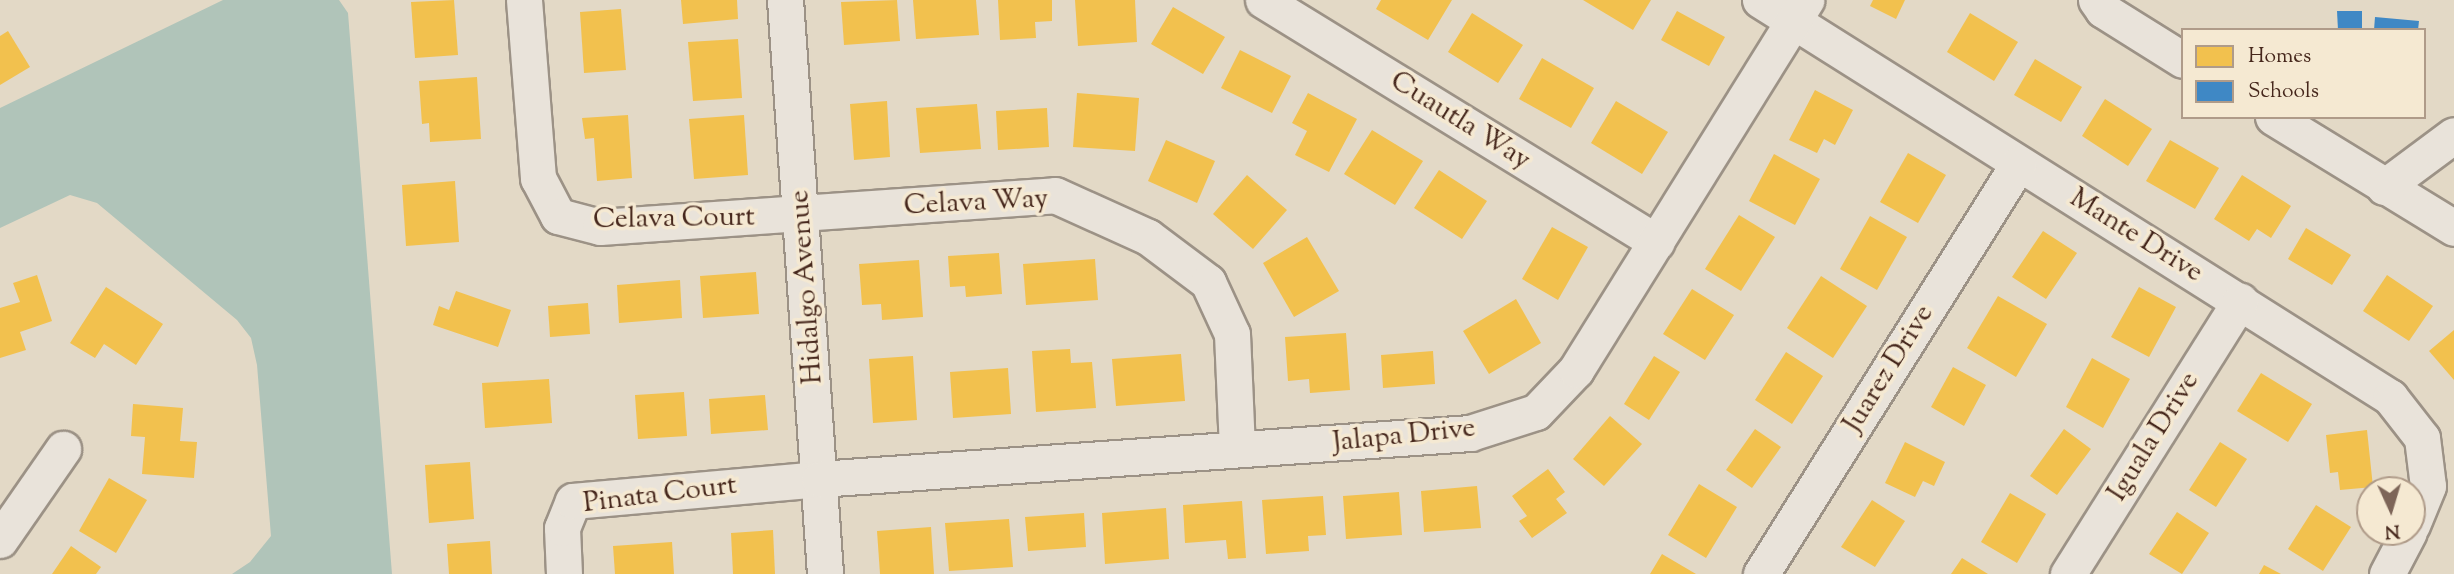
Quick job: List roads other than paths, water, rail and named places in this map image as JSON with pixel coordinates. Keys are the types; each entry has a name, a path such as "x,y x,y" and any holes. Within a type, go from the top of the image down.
{"street":[{"name":"Celava Court","path":"524,0 538,178 558,216 600,227 802,215"},
{"name":"Hidalgo Avenue","path":"785,0 825,574"},
{"name":"Cuautla Way","path":"1263,0 1657,242"},
{"name":"Mante Drive","path":"1760,0 1799,10 2018,164 2390,397 2422,438 2428,486 2426,491"},
{"path":"2096,0 2103,10 2181,59"},
{"name":"Jalapa Drive","path":"819,479 1470,433 1536,412 1576,370 1799,10"},
{"path":"2276,119 2454,228"},
{"path":"2384,187 2454,135"},
{"name":"Juarez Drive","path":"1761,574 2018,164"},
{"name":"Celava Way","path":"802,215 1055,195 1148,237 1208,282 1231,334 1237,449"},
{"name":"Iguala Drive","path":"2068,574 2239,301"},
{"path":"0,540 63,450"},
{"name":"Pinata Court","path":"564,574 562,528 573,501 819,479"},
{"path":"2387,574 2402,546"}]}
